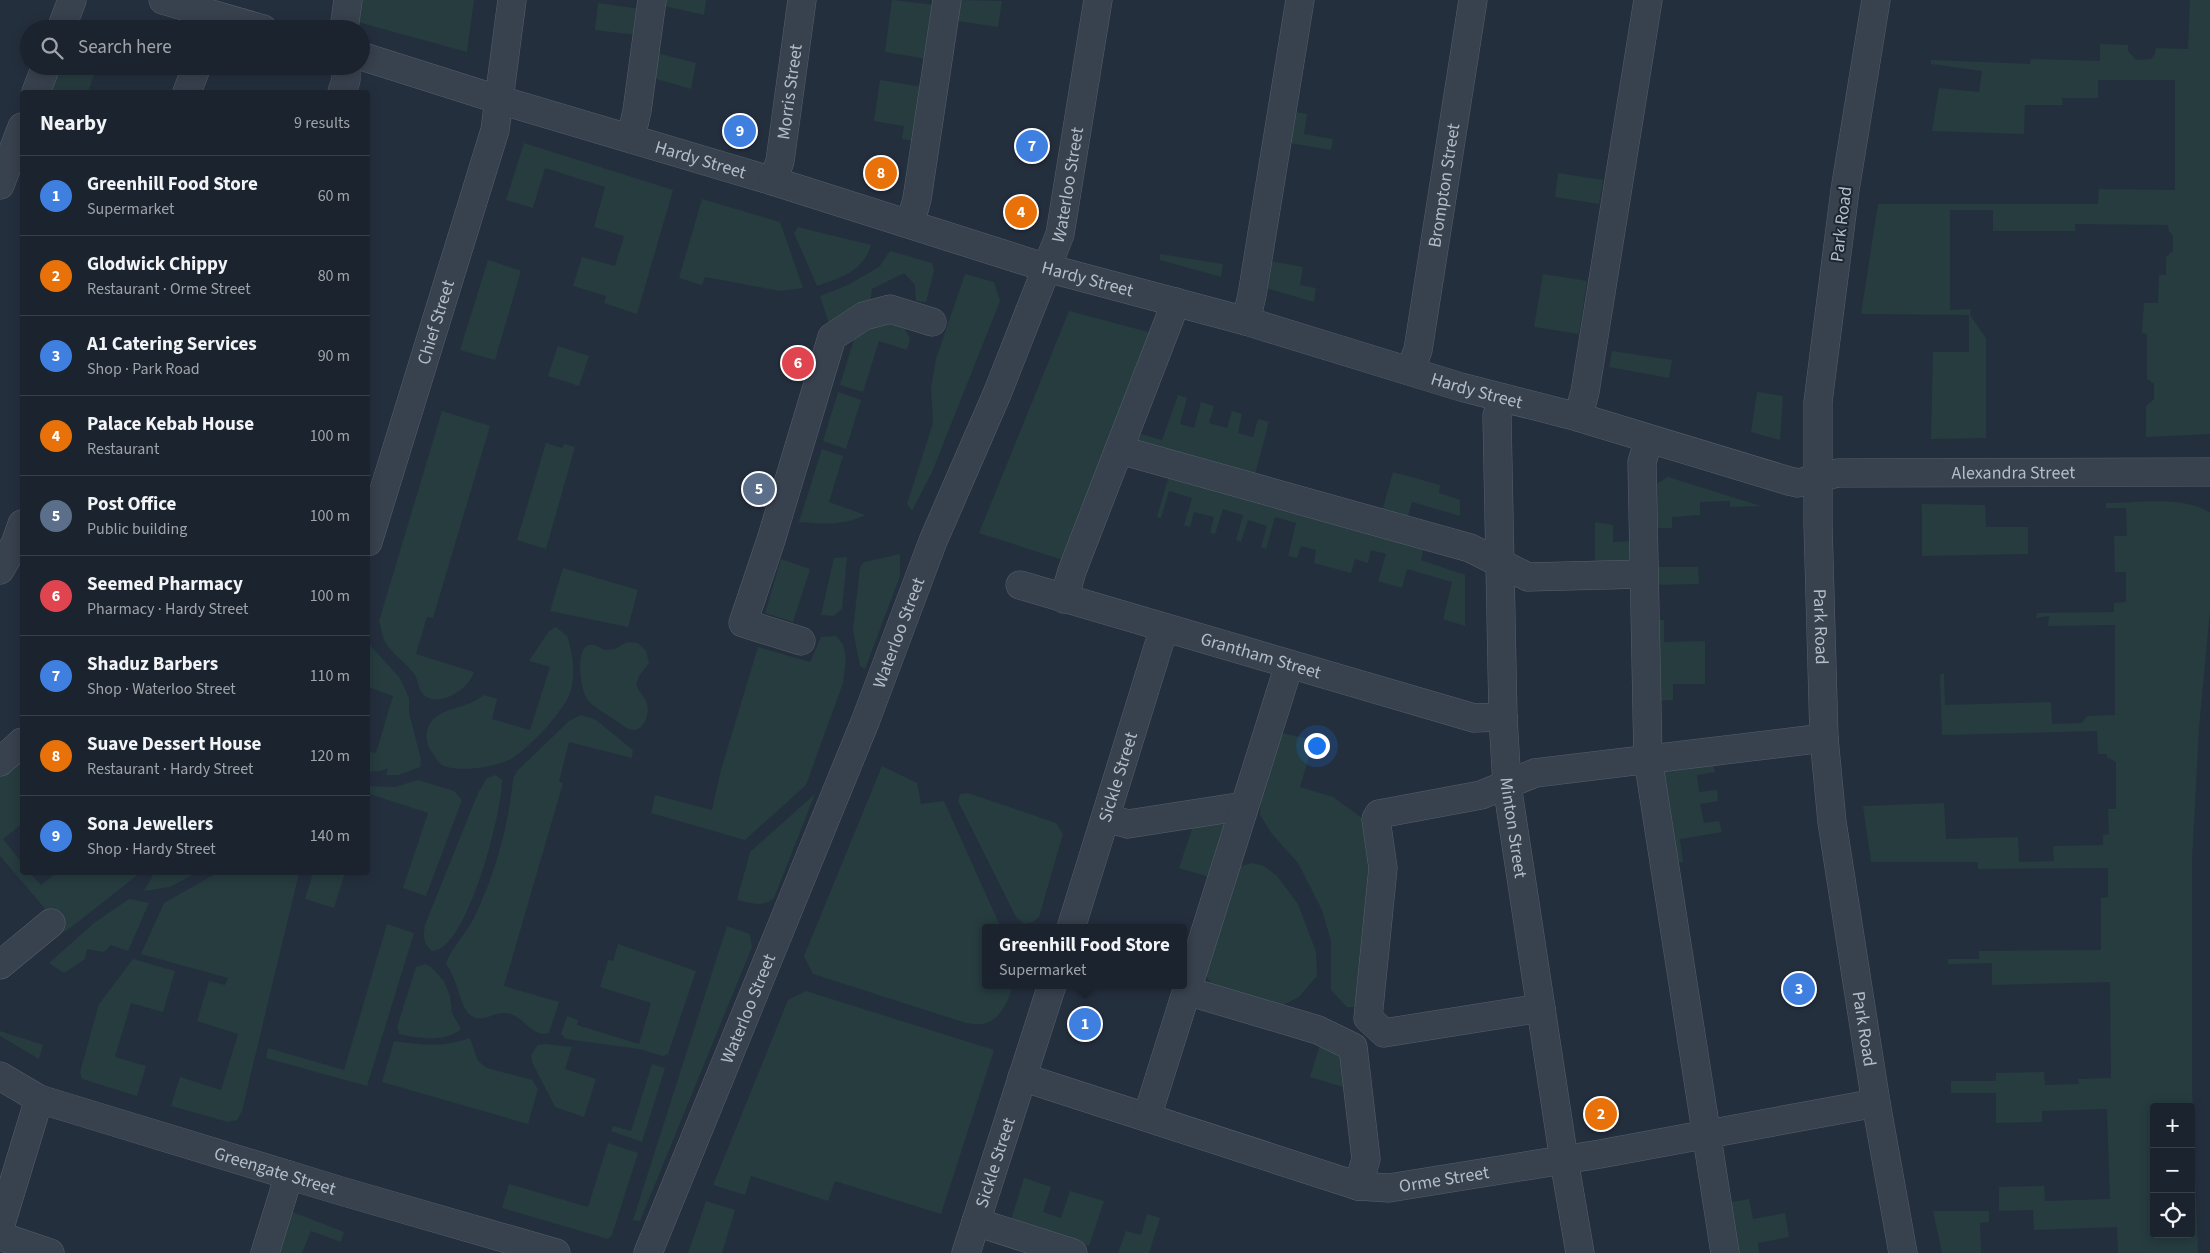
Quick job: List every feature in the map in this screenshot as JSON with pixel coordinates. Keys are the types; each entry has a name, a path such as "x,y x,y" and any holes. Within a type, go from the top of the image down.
{"street":[{"path":"64,20 72,0"},
{"path":"163,0 208,20"},
{"path":"345,20 348,0"},
{"name":"Chief Street","path":"370,536 495,130 512,0"},
{"path":"631,137 637,111 652,0"},
{"name":"Morris Street","path":"773,181 780,161 802,0"},
{"path":"910,224 916,199 947,0"},
{"name":"Waterloo Street","path":"648,1253 865,722 933,541 1060,234 1098,0"},
{"path":"1246,321 1252,295 1300,0"},
{"name":"Brompton Street","path":"1410,371 1418,350 1473,0"},
{"path":"1578,418 1586,383 1648,0"},
{"name":"Park Road","path":"1876,0 1845,190 1820,393 1817,478 1824,738 1832,822 1876,1103 1903,1253"},
{"name":"Hardy Street","path":"370,59 500,100 631,137 1047,268 1246,321 1410,371 1578,418 1789,481 1798,483 1817,478"},
{"path":"37,90 43,75"},
{"path":"188,90 194,75"},
{"path":"343,90 346,75"},
{"path":"0,185 20,132"},
{"path":"1064,599 1072,571 1176,302"},
{"path":"801,641 743,623 771,540 832,336 864,316 890,309 932,322"},
{"name":"Minton Street","path":"1502,398 1497,416 1498,563 1507,785 1580,1253"},
{"path":"1649,439 1642,462 1648,759 1725,1253"},
{"path":"1120,450 1470,548 1528,577 1644,574"},
{"name":"Alexandra Street","path":"1817,478 1838,473 2210,472"},
{"path":"9,573 20,532"},
{"name":"Grantham Street","path":"1020,585 1474,718 1503,717"},
{"name":"Sickle Street","path":"1072,924 1164,628"},
{"path":"1147,1117 1289,665"},
{"path":"1541,1008 1384,1033 1368,1018 1383,868 1376,818 1378,814 1481,795 1535,774 1824,738"},
{"path":"0,762 20,744"},
{"path":"1106,818 1128,824 1244,806"},
{"path":"0,966 51,923"},
{"name":"Sickle Street","path":"966,1253 1051,989"},
{"path":"1187,991 1318,1030 1353,1047 1366,1159 1358,1186"},
{"name":"Greengate Street","path":"0,1076 39,1099 556,1253"},
{"name":"Orme Street","path":"1022,1077 1358,1186 1389,1188 1564,1160 1876,1103"},
{"path":"0,1227 39,1099"},
{"path":"265,1253 289,1175"},
{"path":"976,1222 1073,1253"},
{"path":"0,1236 50,1253"}],"green space":[{"path":"358,0 474,0 467,52 370,25 370,20 354,20"},
{"path":"665,0 706,0 704,15 664,6"},
{"path":"892,0 935,5 927,59 885,52"},
{"path":"961,0 1002,1 998,27 958,21"},
{"path":"2190,0 2210,0 2210,434 2146,437 2146,406 2154,399 2154,384 2147,379 2147,334 2142,333 2144,303 2158,303 2159,275 2166,275 2166,257 2173,251 2173,236 2169,231 2168,225 2075,224 2075,231 1993,231 1993,210 1950,210 1950,310 1971,309 1970,315 1986,338 1986,438 1931,439 1933,352 1969,352 1969,315 1861,314 1878,204 2098,204 2099,189 2175,190 2175,80 2098,80 2098,98 2062,98 2063,105 2025,105 2024,134 1932,131 1939,88 1979,92 1982,71 1931,64 1931,60 2030,64 2031,59 2100,61 2100,44 2128,45 2128,51 2136,60 2151,59 2155,54 2156,48 2188,49"},
{"path":"598,3 641,9 637,35 595,30"},
{"path":"657,53 696,63 691,89 653,78"},
{"path":"53,75 94,75 89,90 47,90"},
{"path":"880,80 922,87 914,141 902,139 904,126 874,121"},
{"path":"1295,112 1307,114 1304,134 1333,139 1331,150 1290,143"},
{"path":"524,143 673,190 637,314 604,303 606,296 573,286 582,257 615,266 624,236 594,227 605,187 545,168 533,208 506,200"},
{"path":"1558,173 1603,180 1599,204 1555,197"},
{"path":"702,199 780,222 803,288 780,291 705,277 702,285 679,278"},
{"path":"798,227 871,245 863,262 857,267 843,276 817,286 794,233"},
{"path":"890,251 932,263 934,270 926,302 916,301 915,285 904,273 872,289 870,305 829,324 820,296 848,285 879,267"},
{"path":"1160,254 1223,264 1221,277 1160,260"},
{"path":"488,260 521,271 495,360 460,350"},
{"path":"1271,261 1303,267 1300,285 1316,288 1314,302 1266,288"},
{"path":"965,274 994,282 1000,301 932,472 912,511 907,504 933,423 931,388 936,359"},
{"path":"1543,274 1587,281 1579,334 1534,327"},
{"path":"1069,311 1156,334 1063,560 979,533"},
{"path":"891,321 903,326 910,338 907,350 879,341 863,392 840,385 855,336 877,323"},
{"path":"558,346 589,356 579,386 548,376"},
{"path":"1612,351 1672,360 1669,378 1609,367"},
{"path":"838,392 861,400 846,449 823,441"},
{"path":"1757,392 1783,396 1780,440 1751,432"},
{"path":"1178,395 1187,398 1180,424 1194,428 1201,402 1214,406 1209,423 1227,428 1232,411 1242,414 1238,433 1253,437 1258,419 1269,422 1254,478 1133,443 1137,433 1162,440"},
{"path":"442,411 490,426 433,618 427,617 416,654 474,672 461,690 446,698 431,699 423,694 415,675 387,645 379,621"},
{"path":"546,443 562,448 564,444 575,447 546,549 517,540"},
{"path":"822,449 843,456 829,502 865,515 841,523 799,522"},
{"path":"1170,472 1425,543 1421,560 1465,575 1465,626 1443,619 1452,582 1407,569 1402,588 1378,581 1386,554 1371,550 1368,563 1355,559 1351,573 1314,563 1316,550 1301,546 1297,558 1288,556 1296,523 1275,517 1266,549 1261,547 1267,526 1248,520 1241,542 1236,540 1243,515 1223,509 1215,534 1210,533 1214,517 1194,512 1190,527 1184,525 1192,498 1169,491 1161,518 1157,517"},
{"path":"1393,472 1440,485 1439,493 1460,500 1460,516 1412,502 1406,522 1381,515"},
{"path":"1668,477 1761,506 1730,507 1730,501 1700,502 1700,515 1672,517 1672,528 1657,528 1658,567 1698,567 1699,584 1654,585 1651,487"},
{"path":"2174,502 2200,507 2210,513 2210,610 2199,728 2192,860 2192,1103 2150,1103 2150,1238 2195,1238 2195,1172 2198,1253 2118,1253 2117,1227 2034,1230 2033,1210 1999,1211 1999,1187 2044,1186 2045,1201 2110,1199 2107,1109 2042,1111 2042,1122 1996,1123 1996,1093 1951,1093 1951,1081 1996,1081 1996,1073 2044,1072 2045,1085 2079,1084 2078,1079 2111,1078 2110,982 1992,985 1992,963 1948,964 1948,959 1979,959 1979,951 2101,950 2101,898 2108,897 2108,868 1978,869 1978,862 1871,862 1863,806 1944,803 1946,839 2018,837 2019,862 2054,861 2053,846 2103,845 2103,835 2109,834 2108,809 2116,809 2116,762 2107,757 2107,754 2098,754 2097,731 1942,735 1940,675 1944,673 1945,705 2051,702 2052,724 2082,723 2087,716 2115,715 2115,625 2048,626 2049,616 2036,618 2037,613 2114,612 2114,603 2126,602 2126,572 2115,572 2114,536 2127,536 2126,508 2106,508 2106,503"},
{"path":"1922,504 1985,505 1986,527 2028,527 2028,554 1922,556"},
{"path":"1595,522 1613,525 1613,542 1633,541 1634,561 1595,561"},
{"path":"900,554 900,576 865,669 860,666 853,630 860,567 864,562"},
{"path":"847,557 842,609 834,616 821,615 834,558"},
{"path":"781,559 810,569 793,622 765,613"},
{"path":"563,568 638,590 628,627 550,611"},
{"path":"1655,620 1664,620 1664,642 1705,641 1705,684 1673,684 1673,700 1656,701"},
{"path":"556,627 567,636 571,650 573,672 570,693 553,720 526,748 503,763 466,769 457,769 441,764 427,742 429,725 440,714 477,700 484,695 497,699 492,719 530,730 550,667 529,661 549,631"},
{"path":"836,636 843,644 846,658 843,683 806,785 745,840 651,813 655,795 712,810 721,770 758,647 810,662 821,637"},
{"path":"627,642 638,643 646,651 649,663 639,676 636,684 646,701 648,708 647,716 642,726 635,730 624,726 589,702 584,692 580,671 580,661 587,646 594,645 604,650 615,649"},
{"path":"370,645 400,678 409,698 409,713 421,760 420,767 398,775 386,775 388,768 370,772 370,752 376,753 393,696 370,688"},
{"path":"581,715 596,720 633,750 632,758 569,742 559,782 563,783 504,986 559,1002 549,1033 542,1034 512,1014 500,1013 482,1018 473,1017 463,1005 446,964 451,952 474,918 488,885 504,833 513,779 517,771 569,721"},
{"path":"1277,732 1314,740 1300,787 1333,797 1365,820 1372,844 1358,1007 1347,1007 1331,990 1331,941 1322,910 1298,863 1272,834 1260,815 1262,778"},
{"path":"20,756 20,826 3,839 20,860 20,875 32,875 41,885 54,875 137,875 65,932 0,856 0,772"},
{"path":"1712,760 1715,772 1697,775 1699,792 1717,790 1718,801 1700,804 1704,823 1719,821 1722,832 1680,839 1683,862 1673,863 1660,765"},
{"path":"882,766 917,783 921,804 944,801 999,924 982,924 982,989 1011,989 1003,1009 994,1019 980,1024 966,1023 813,974 804,956"},
{"path":"496,775 502,780 501,796 490,847 470,905 458,929 445,945 432,951 424,940 425,925 478,793 487,778"},
{"path":"418,780 454,791 462,800 426,896 403,888 428,813 370,794 370,786 395,787"},
{"path":"968,793 1056,823 1063,834 1039,917 1033,922 1024,924 1016,917 958,801 960,794"},
{"path":"815,794 774,898 761,904 737,900 750,852"},
{"path":"1195,820 1227,821 1209,877 1179,868"},
{"path":"1252,863 1264,866 1277,876 1298,904 1316,952 1317,976 1299,997 1277,1008 1220,994 1204,974 1234,868"},
{"path":"153,875 192,875 170,887 144,891"},
{"path":"213,875 299,875 242,1111 237,1120 228,1122 171,1106 180,1077 221,1090 238,1034 197,1021 209,981 225,985 228,978 141,954 164,903"},
{"path":"312,875 344,875 334,908 305,899"},
{"path":"129,899 149,903 128,951 111,945 104,952 87,949 85,959 64,973 49,963 94,923"},
{"path":"387,924 414,933 367,1086 266,1058 268,1048 344,1070"},
{"path":"727,926 750,934 752,947 640,1221 633,1220"},
{"path":"618,944 696,971 668,1054 663,1056 639,1049 566,1039 561,1034 567,1016 578,1020 577,1025 639,1044 651,1003 600,987 608,960 613,961"},
{"path":"133,959 175,971 163,1012 131,1003 115,1057 146,1066 137,1096 82,1079 80,1072 99,1004"},
{"path":"425,964 431,967 444,981 450,996 452,1013 461,1029 439,1038 422,1038 399,1034 397,1027 416,967"},
{"path":"806,991 994,1050 941,1214 835,1181 828,1201 751,1176 745,1195 713,1185 788,1000"},
{"path":"0,1031 43,1045 39,1059 0,1036"},
{"path":"470,1038 478,1061 487,1068 532,1080 538,1089 528,1124 382,1082 394,1041 432,1045"},
{"path":"538,1045 572,1047 565,1069 596,1079 584,1117 555,1107 532,1062 531,1055"},
{"path":"1320,1045 1345,1052 1353,1090 1310,1077"},
{"path":"652,1064 665,1068 642,1142 611,1131 613,1126 631,1131"},
{"path":"608,1143 638,1153 612,1235 608,1239 502,1208 509,1184 588,1207"},
{"path":"1024,1178 1051,1187 1043,1212 1061,1218 1070,1191 1104,1201 1089,1246 1011,1220"},
{"path":"1749,1199 1753,1219 1785,1213 1789,1237 1758,1243 1759,1253 1735,1253 1726,1203"},
{"path":"706,1201 735,1210 722,1253 688,1253"},
{"path":"290,1211 344,1232 341,1242 311,1231 302,1253 277,1253"},
{"path":"1933,1211 1989,1211 1989,1222 1980,1223 1981,1253 1942,1253"},
{"path":"1147,1214 1160,1218 1149,1253 1118,1253 1126,1231 1141,1235"}],"place":[{"name":"Sona Jewellers","path":"740,131"},
{"name":"Shaduz Barbers","path":"1032,146"},
{"name":"Suave Dessert House","path":"881,173"},
{"name":"Palace Kebab House","path":"1021,212"},
{"name":"Seemed Pharmacy","path":"798,363"},
{"name":"Post Office","path":"759,489"},
{"name":"A1 Catering Services","path":"1799,989"},
{"name":"Greenhill Food Store","path":"1085,1024"},
{"name":"Glodwick Chippy","path":"1601,1114"}]}
